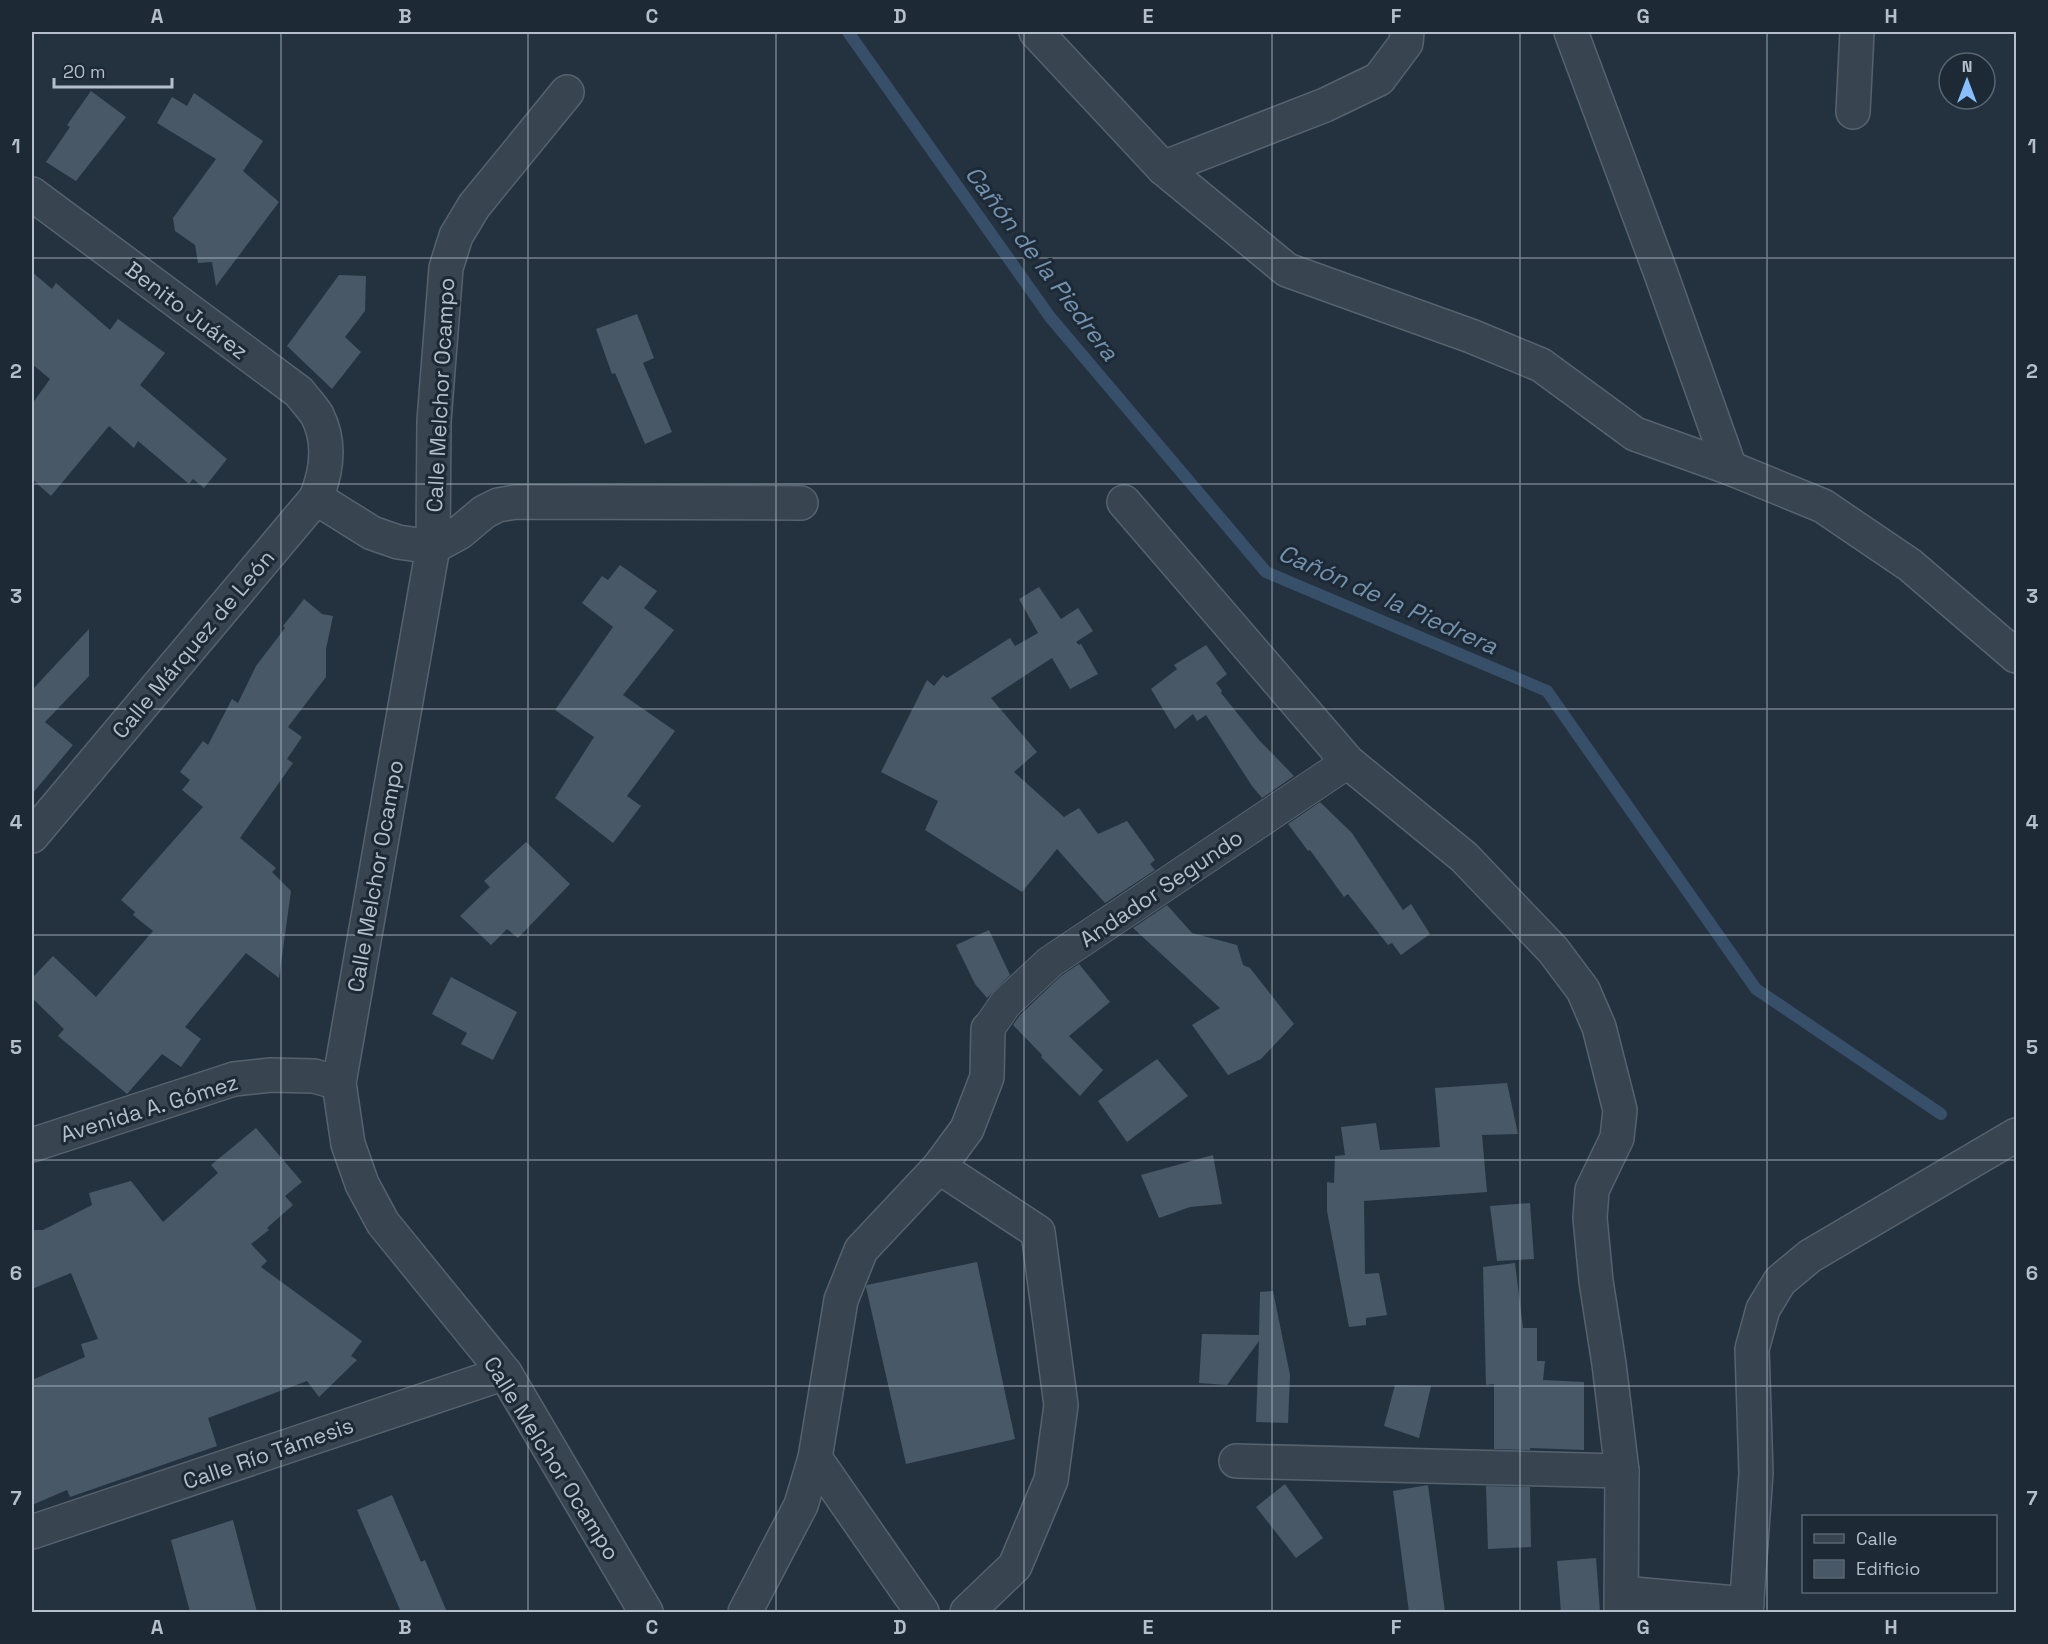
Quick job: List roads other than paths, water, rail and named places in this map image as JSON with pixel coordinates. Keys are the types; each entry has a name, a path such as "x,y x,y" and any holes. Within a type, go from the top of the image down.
{"street":[{"path":"1035,32 1163,168 1287,270 1471,336 1541,365 1635,434 1730,468 1823,506 1910,565 2016,657"},
{"path":"1163,168 1325,105 1379,79 1406,43 1407,32"},
{"path":"1571,32 1730,468"},
{"path":"1853,112 1857,32"},
{"name":"Calle Melchor Ocampo","path":"567,92 474,206 456,236 446,268 434,421 433,547 339,1083 348,1144 362,1184 383,1223 505,1373 646,1612"},
{"name":"Benito Juárez","path":"32,194 299,392 316,415 325,440"},
{"name":"Calle Márquez de León","path":"32,836 316,498 325,471 325,440"},
{"path":"316,498 372,533 398,542 433,547 459,533 484,512 516,501 801,503"},
{"path":"1124,502 1348,762 1464,857 1553,950 1583,990 1599,1027 1620,1110 1617,1138 1592,1190 1590,1218 1596,1281 1622,1471 1621,1603 1747,1608 1756,1473 1752,1349 1763,1309 1780,1281 1810,1256 2016,1135"},
{"name":"Andador Segundo","path":"988,1029 1006,1003 1050,962 1348,762"},
{"path":"745,1612 801,1504 815,1458 841,1300 861,1250 939,1167 967,1129 987,1077 988,1029"},
{"name":"Avenida A. Gómez","path":"32,1145 234,1079 271,1075 314,1076 339,1083"},
{"path":"939,1167 1038,1232 1061,1405 1051,1480 1015,1566 967,1612"},
{"name":"Calle Río Támesis","path":"32,1532 505,1373"},
{"path":"815,1458 922,1612"},
{"path":"1236,1461 1622,1471"}],"waterway":[{"name":"Cañón de la Piedrera","path":"848,32 1050,317 1266,572 1547,691 1756,989 1941,1114"}]}
